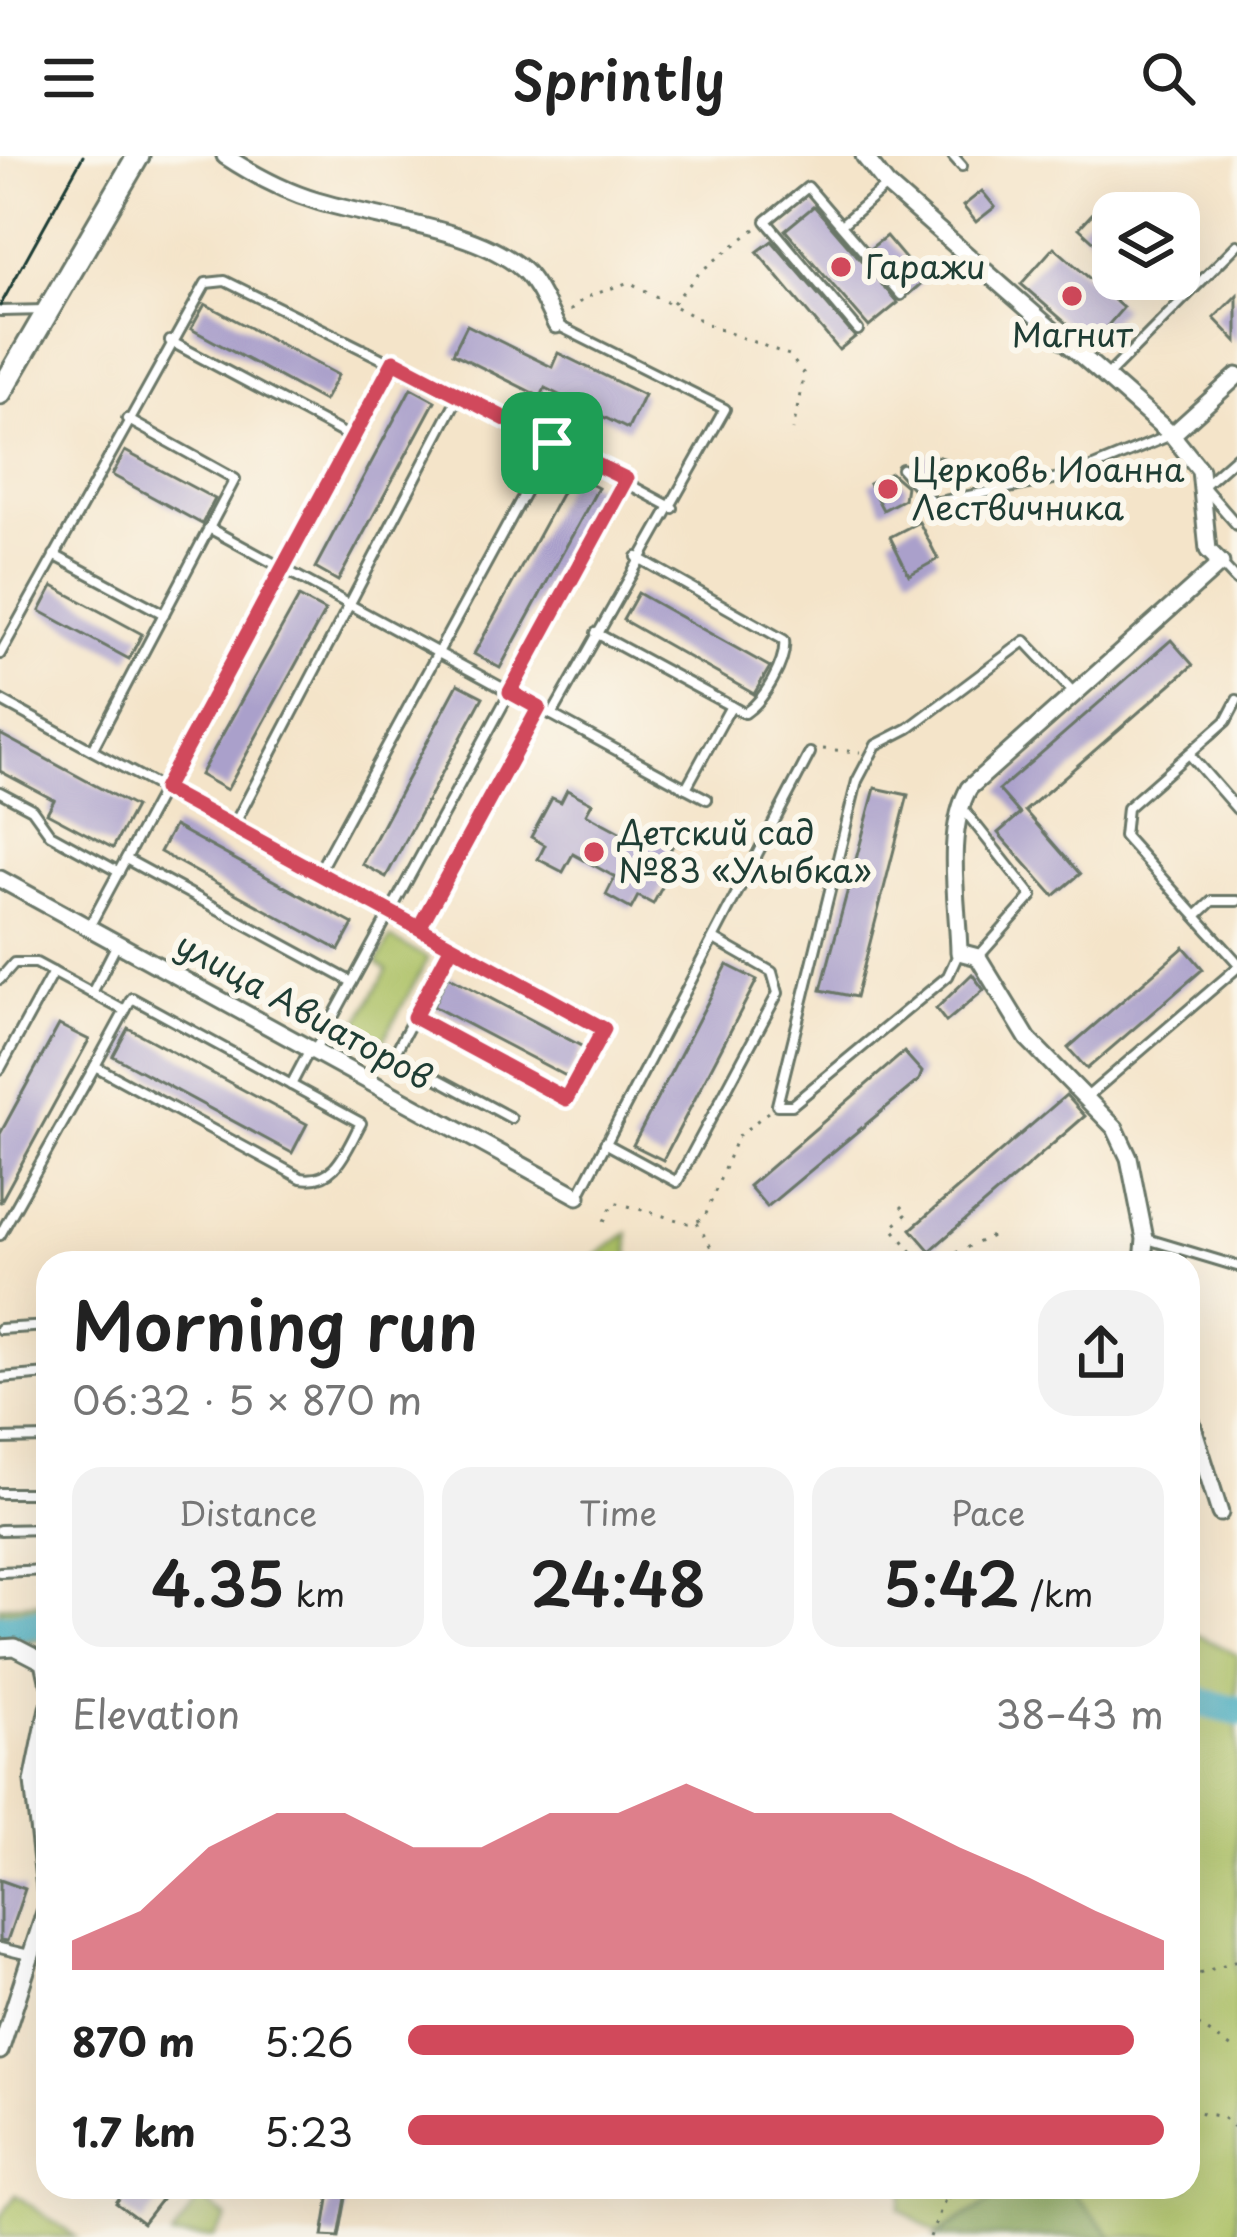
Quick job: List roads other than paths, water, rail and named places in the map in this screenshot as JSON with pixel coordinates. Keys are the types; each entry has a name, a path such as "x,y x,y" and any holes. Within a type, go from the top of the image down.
{"main road":[{"path":"0,393 138,156"}],"street":[{"path":"224,156 266,182 314,200 428,229 504,256 526,271 556,325"},
{"path":"864,156 887,185 1172,434 1200,470 1208,550 1221,563 969,788 959,804 959,952 978,957 1028,1040 1115,1128 1130,1158 1144,1251"},
{"path":"1172,434 1237,376"},
{"name":"улица Авиаторов","path":"0,878 578,1196"},
{"path":"1200,1441 1229,1514"},
{"path":"0,1648 15,1647 36,1657"},
{"path":"36,1772 36,1809"},
{"path":"0,2050 36,1940"}],"lane":[{"path":"953,156 962,166"},
{"path":"841,225 887,185"},
{"path":"858,330 766,221 808,187 901,295"},
{"path":"1106,377 1237,245"},
{"path":"0,654 199,287 225,280 626,479 673,508"},
{"path":"0,311 47,310"},
{"path":"552,715 659,517 673,508 725,410 556,325"},
{"path":"170,341 352,438"},
{"path":"89,927 394,361"},
{"path":"233,827 459,395"},
{"path":"92,750 235,479 128,419"},
{"path":"902,469 934,503 1074,475 1172,434"},
{"path":"318,873 552,443"},
{"path":"1237,457 1203,486 1237,525"},
{"path":"291,1084 352,982 626,479"},
{"path":"209,528 706,799"},
{"path":"54,555 164,614"},
{"path":"596,633 746,713 757,704 784,653 784,640 637,557"},
{"path":"1221,563 1237,581"},
{"path":"959,952 948,976 792,1105 777,1106 857,781 869,754 888,735 909,728 1025,641 1075,694"},
{"path":"0,700 604,1029 566,1099 414,1017"},
{"path":"1088,1096 1237,965 1124,836 1127,808 1226,721 1237,700"},
{"path":"686,788 731,706"},
{"path":"419,928 539,708"},
{"path":"578,1196 810,752"},
{"path":"1189,754 1237,809"},
{"path":"0,792 32,809 50,833 119,872"},
{"path":"959,804 1032,896 978,957"},
{"path":"126,859 352,982"},
{"path":"1196,916 1212,901 1237,901"},
{"path":"605,1143 677,1182 711,1119 779,983 772,972 714,939"},
{"path":"92,993 118,943"},
{"path":"452,946 394,1055 511,1118"},
{"path":"0,980 3,966 25,961 125,1010"},
{"path":"0,1069 53,972"},
{"path":"0,1234 132,998 361,1123 326,1177 301,1178 95,1066"},
{"path":"1145,1239 1186,1251"},
{"path":"1200,1255 1237,1266"},
{"path":"0,1328 36,1326"},
{"path":"0,1378 36,1375"},
{"path":"0,1439 36,1438"},
{"path":"0,1493 36,1492"},
{"path":"0,1530 36,1529"},
{"path":"0,1572 36,1570"},
{"path":"0,1948 31,1955"}],"waterway":[{"path":"0,1628 36,1623"},
{"path":"1200,1702 1237,1711"}],"tram line":[{"path":"0,306 83,156"}],"place":[{"name":"Гаражи","path":"841,267"},
{"name":"Магнит","path":"1072,296"},
{"name":"Церковь Иоанна Лествичника","path":"888,489"},
{"name":"Детский сад №83 «Улыбка»","path":"594,852"}]}
